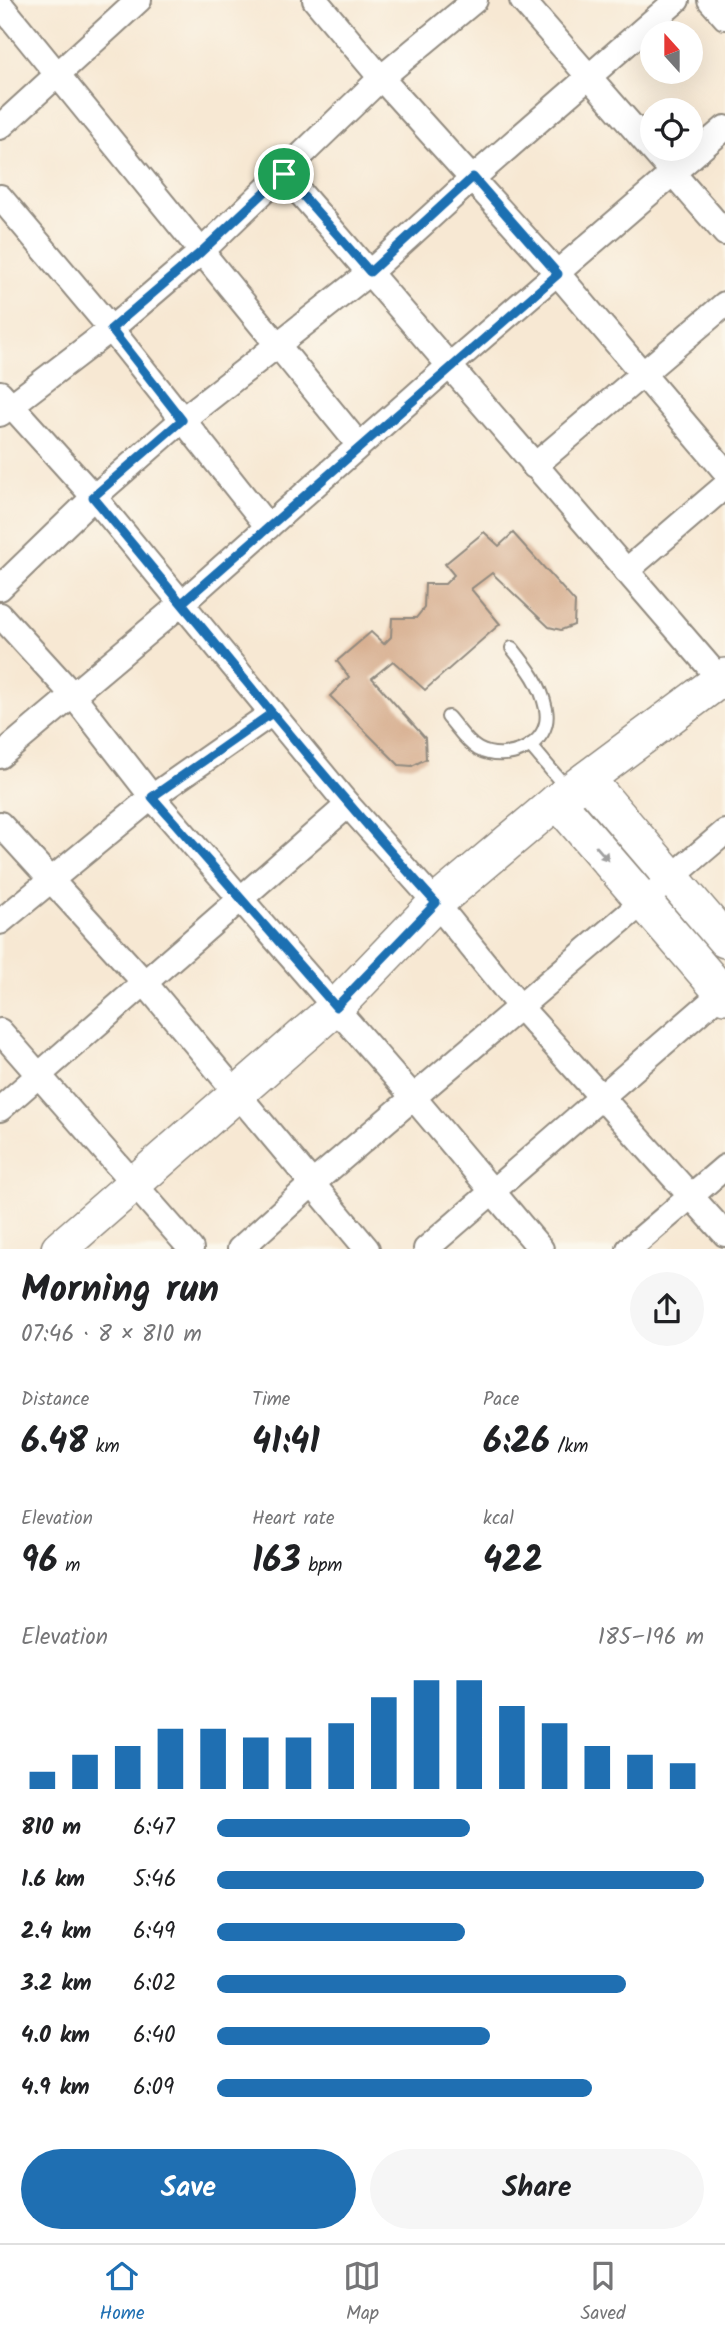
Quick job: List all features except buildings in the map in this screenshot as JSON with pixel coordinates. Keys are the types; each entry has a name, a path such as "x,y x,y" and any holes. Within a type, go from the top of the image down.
{"street":[{"path":"0,127 139,0"},
{"path":"315,0 381,78 558,274 725,471"},
{"path":"475,0 381,78 201,252 111,329 4,404 93,497 348,805 436,903 520,1007 725,1234"},
{"path":"522,0 725,233"},
{"path":"0,588 93,497 182,420 370,272 473,177 677,0"},
{"path":"710,0 725,18"},
{"path":"0,4 55,75 279,344 359,445"},
{"path":"0,756 182,603 449,366 725,128"},
{"path":"59,1249 336,1007 436,903 569,788 724,680 626,572 284,174"},
{"path":"0,197 111,329 268,527"},
{"path":"534,466 725,304"},
{"path":"626,572 725,486"},
{"path":"0,615 72,694 152,797 336,1007 541,1249"},
{"path":"0,922 152,797 272,713"},
{"path":"569,788 673,879 725,940"},
{"path":"426,1249 601,1094 724,993 643,901 569,788"},
{"path":"0,1109 348,805"},
{"path":"0,824 144,982 368,1249"},
{"path":"240,1249 413,1097 643,901 673,879 725,832"},
{"path":"0,1031 191,1249"},
{"path":"629,1249 725,1167"}],"lane":[{"path":"448,717 475,747 500,756 514,755 530,745 543,732 547,712 538,681 512,648"},
{"path":"530,745 569,788"}],"route":[{"path":"284,174 201,252 111,329 182,420 93,497 182,603 348,805 436,903 336,1007 152,797 272,713 182,603 449,366 558,274 473,177 370,272 284,174"}]}
